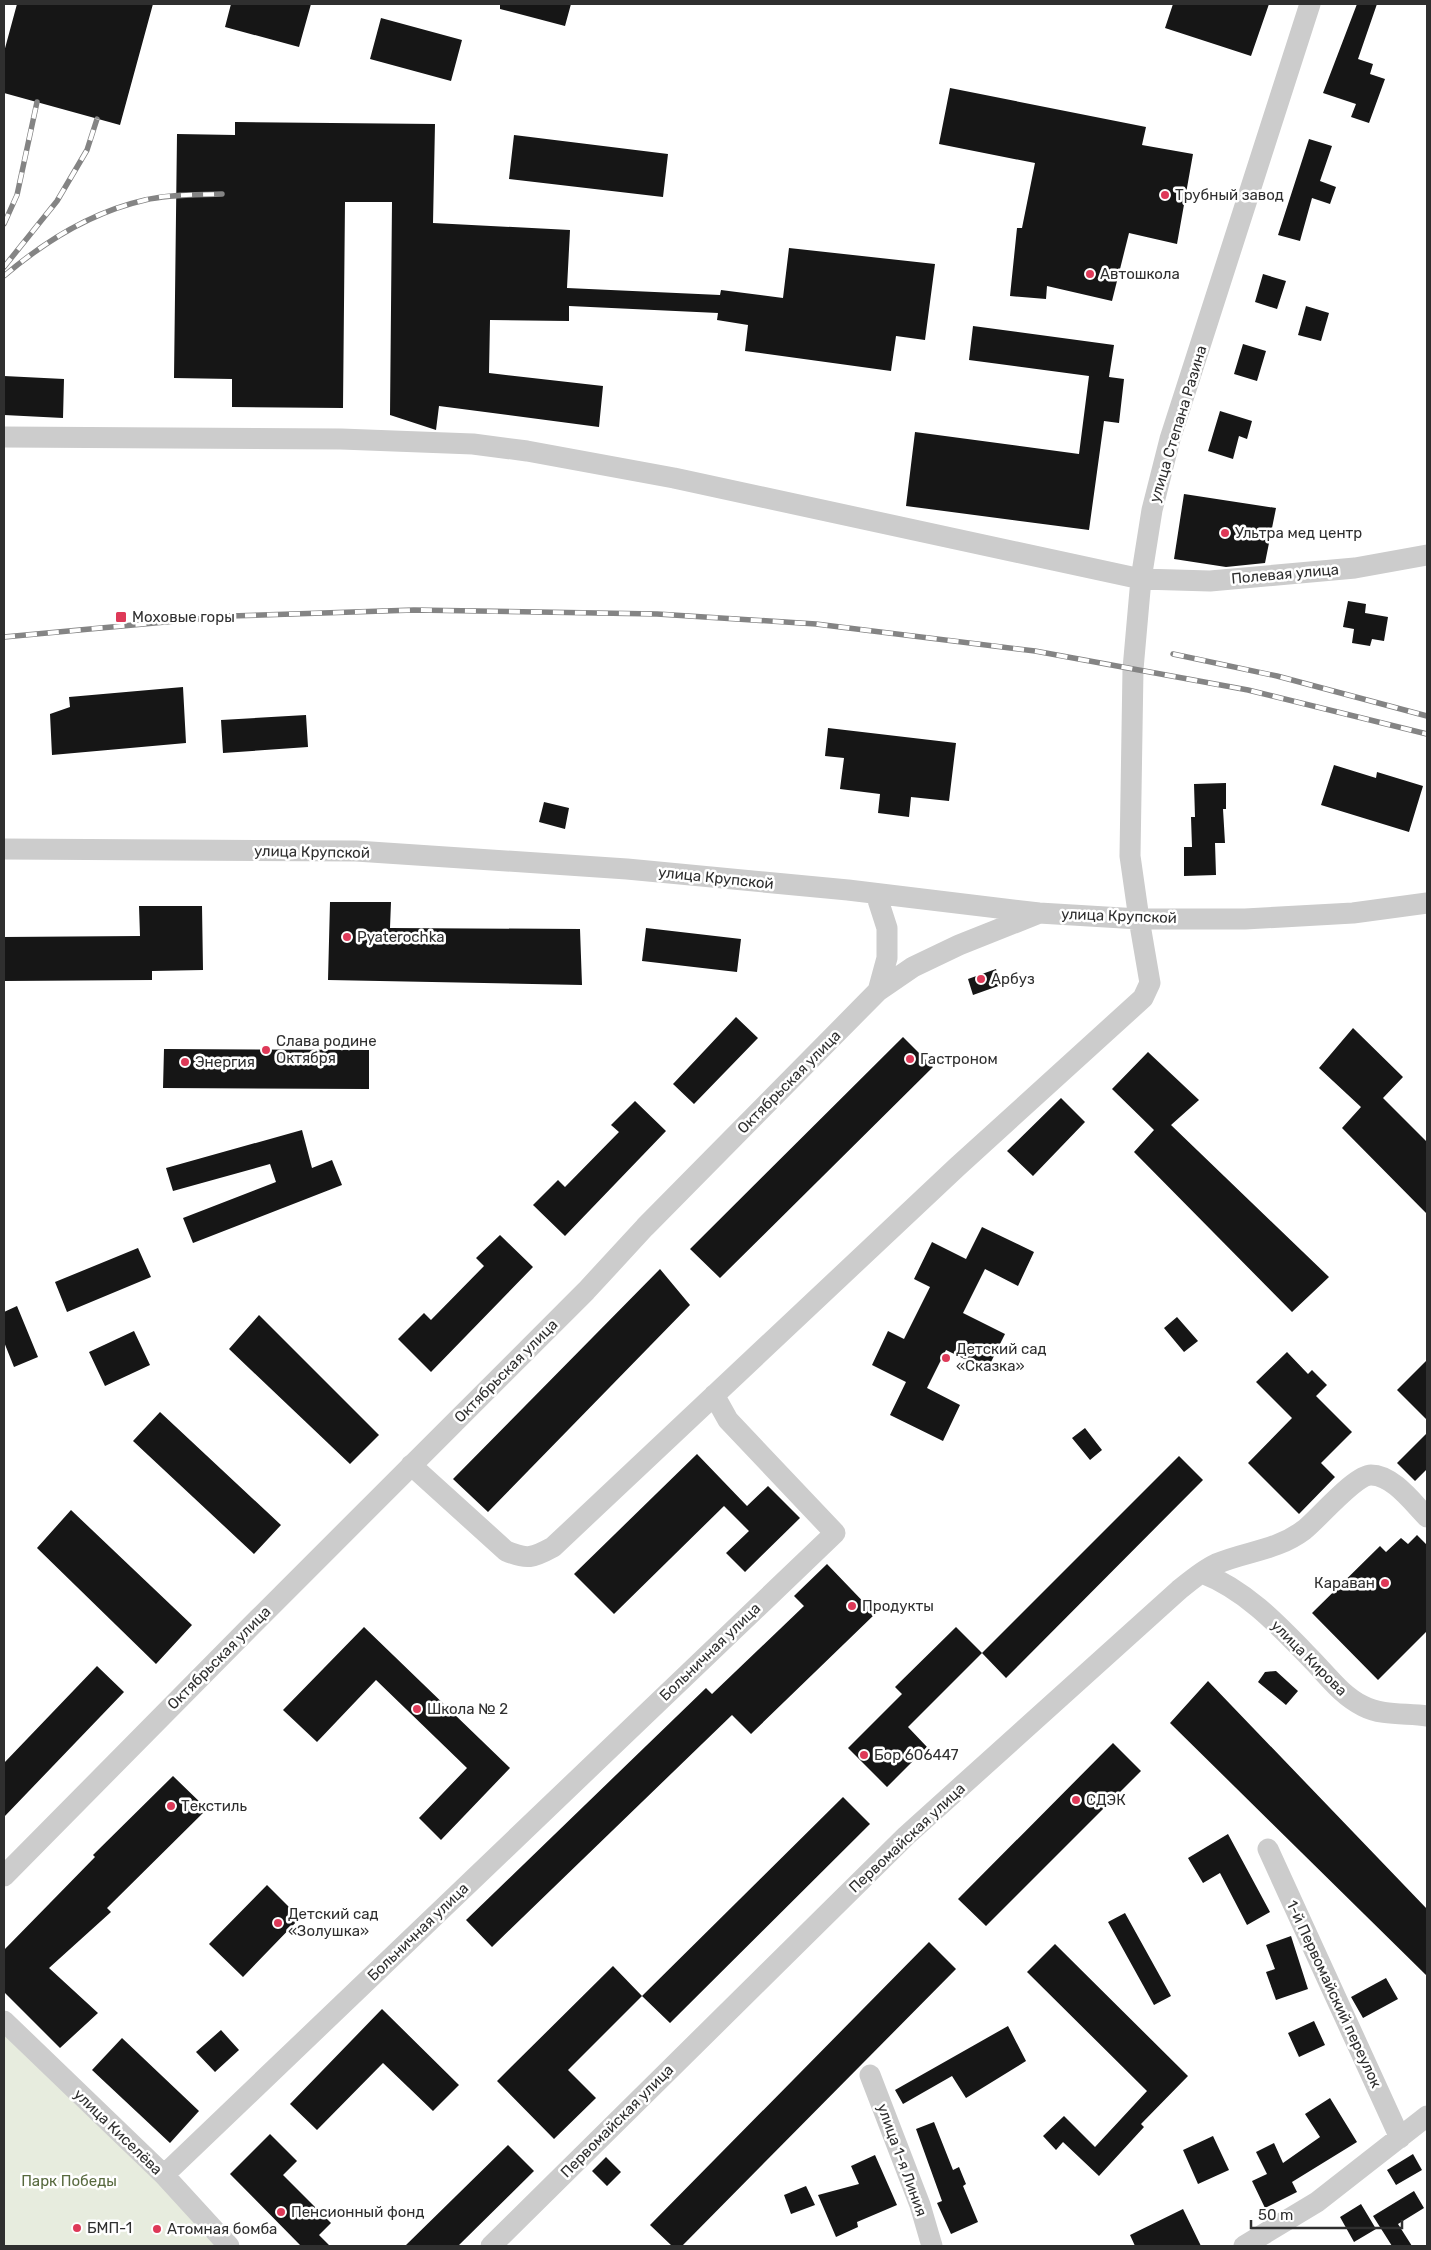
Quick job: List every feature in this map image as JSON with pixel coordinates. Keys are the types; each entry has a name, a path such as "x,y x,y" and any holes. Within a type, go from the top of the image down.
{"street":[{"name":"улица Степана Разина","path":"714,1395 957,1167 1143,998 1150,983 1138,919 1130,856 1130,796 1133,669 1141,579 1152,510 1170,439 1310,4"},
{"name":"Полевая улица","path":"4,437 341,439 473,444 674,478 1141,579 1210,581 1354,568 1427,555"},
{"name":"улица Крупской","path":"4,849 356,851 627,869 876,894 1039,913 1138,919 1245,919 1353,913 1427,903"},
{"path":"876,894 887,928 887,958 878,990"},
{"name":"Октябрьская улица","path":"4,1876 586,1291 878,990 913,967 944,952 1039,913"},
{"path":"411,1465 506,1550 520,1558 536,1556 553,1547 714,1395"},
{"name":"Больничная улица","path":"164,2176 835,1533 728,1420 714,1395"},
{"name":"Первомайская улица","path":"491,2246 906,1836 1179,1590 1202,1572 1216,1564 1282,1544 1304,1530 1358,1480 1370,1475 1383,1477 1397,1487 1427,1518"},
{"name":"улица Кирова","path":"1202,1572 1231,1586 1247,1598 1282,1628 1351,1699 1365,1707 1380,1712 1427,1716"},
{"name":"1-й Первомайский переулок","path":"1268,1849 1400,2138"},
{"name":"улица Киселёва","path":"4,2021 164,2176 229,2246"},
{"name":"улица 1-я Линия","path":"870,2075 920,2205 932,2246"},
{"path":"1244,2246 1317,2202 1427,2116"}],"green space":[{"name":"Парк Победы","path":"4,2023 228,2246 4,2246"}],"building":[{"path":"17,4 153,4 120,125 4,93 4,52"},
{"path":"231,4 311,4 299,47 225,27"},
{"path":"500,4 571,4 565,26 500,9"},
{"path":"1173,4 1269,4 1251,56 1165,28"},
{"path":"1357,4 1377,4 1358,59 1373,64 1370,74 1385,79 1369,123 1351,117 1356,104 1323,93"},
{"path":"381,18 462,40 451,81 370,59"},
{"path":"950,88 1146,127 1142,145 1193,154 1177,244 1129,233 1112,301 1047,286 1046,299 1010,296 1017,228 1022,228 1035,163 939,144"},
{"path":"235,122 435,124 433,223 570,230 567,288 720,295 721,290 783,298 789,248 935,264 925,340 896,336 891,371 745,351 748,325 717,320 718,313 569,306 569,321 490,320 489,373 603,386 599,427 439,406 436,430 390,415 392,202 345,202 343,408 232,407 232,379 174,378 177,134 235,135"},
{"path":"514,135 668,154 663,197 509,179"},
{"path":"1309,139 1332,146 1320,181 1336,187 1330,204 1312,198 1300,241 1278,235"},
{"path":"1263,274 1286,281 1277,309 1255,302"},
{"path":"1306,306 1329,313 1321,341 1298,335"},
{"path":"973,326 1114,345 1109,377 1124,379 1119,423 1104,421 1089,530 906,506 915,432 1079,454 1089,376 969,360"},
{"path":"1243,344 1266,351 1257,381 1234,374"},
{"path":"4,376 64,379 63,418 4,415"},
{"path":"1220,411 1252,421 1247,439 1239,436 1233,459 1208,451"},
{"name":"Ультра мед центр","path":"1184,494 1276,508 1265,563 1226,567 1174,559"},
{"path":"1348,601 1366,604 1365,613 1388,617 1384,641 1372,639 1370,646 1352,643 1354,629 1343,627"},
{"path":"183,687 186,743 52,755 50,714 70,707 69,697"},
{"path":"306,715 308,747 223,753 221,720"},
{"path":"828,728 956,743 949,801 911,797 909,817 878,813 880,794 840,789 844,758 825,756"},
{"path":"1334,765 1376,778 1377,772 1423,786 1409,832 1321,805"},
{"path":"1226,783 1226,809 1223,809 1225,843 1215,843 1216,875 1184,876 1184,847 1192,847 1191,817 1195,817 1194,784"},
{"path":"544,802 569,808 565,829 539,822"},
{"path":"330,902 391,902 390,928 580,929 582,985 328,980"},
{"path":"139,906 202,906 203,970 152,971 152,980 4,981 4,937 140,936"},
{"path":"646,928 741,939 737,972 642,961"},
{"path":"996,969 1001,985 973,995 968,979"},
{"path":"736,1017 758,1038 694,1104 673,1084"},
{"path":"1353,1028 1403,1077 1383,1098 1427,1142 1427,1214 1342,1128 1361,1107 1319,1068"},
{"path":"903,1037 933,1067 720,1278 690,1249"},
{"path":"164,1049 369,1050 369,1089 163,1088"},
{"path":"1148,1052 1199,1100 1171,1125 1329,1277 1292,1312 1134,1152 1154,1130 1112,1089"},
{"path":"1061,1098 1085,1122 1033,1176 1007,1151"},
{"path":"635,1101 666,1131 565,1236 533,1205 558,1180 565,1187 619,1132 611,1125"},
{"path":"302,1130 312,1168 332,1160 342,1185 193,1243 183,1218 276,1182 270,1164 173,1191 166,1168"},
{"path":"982,1227 1034,1252 1018,1286 985,1269 963,1313 1005,1334 987,1370 946,1350 927,1388 960,1405 943,1441 890,1415 906,1382 872,1365 888,1331 904,1339 930,1287 914,1279 932,1242 966,1259"},
{"path":"500,1235 533,1267 431,1372 398,1339 424,1313 431,1320 484,1266 476,1258"},
{"path":"138,1248 151,1277 67,1312 55,1282"},
{"path":"660,1269 690,1305 488,1512 453,1479"},
{"path":"17,1306 38,1357 14,1367 4,1342 4,1312"},
{"path":"259,1315 379,1435 350,1464 229,1349"},
{"path":"1177,1317 1198,1341 1184,1352 1164,1328"},
{"path":"134,1331 150,1365 105,1386 89,1352"},
{"path":"1287,1352 1308,1374 1312,1370 1327,1385 1316,1396 1352,1432 1321,1463 1335,1477 1299,1514 1248,1463 1292,1418 1256,1382"},
{"path":"1427,1360 1427,1420 1397,1390"},
{"path":"160,1412 281,1525 254,1554 133,1441"},
{"path":"1085,1428 1102,1450 1090,1460 1072,1438"},
{"path":"1427,1433 1427,1469 1415,1481 1397,1463"},
{"path":"697,1454 747,1506 768,1486 800,1518 745,1572 726,1553 749,1531 724,1506 614,1614 574,1574"},
{"path":"1179,1456 1203,1480 1006,1678 982,1653"},
{"path":"71,1510 192,1625 156,1664 37,1548"},
{"name":"Караван","path":"1417,1535 1427,1545 1427,1631 1378,1680 1312,1613 1380,1546 1386,1552 1401,1538 1408,1544"},
{"path":"827,1564 875,1614 751,1734 732,1715 492,1947 466,1920 706,1688 712,1694 804,1606 794,1596"},
{"path":"364,1627 510,1768 441,1840 419,1818 467,1768 376,1680 317,1742 283,1710"},
{"path":"956,1627 982,1653 908,1727 927,1747 887,1787 848,1748 902,1694 895,1687"},
{"path":"97,1666 124,1692 4,1817 4,1763"},
{"path":"1276,1671 1298,1691 1286,1705 1258,1682 1265,1672"},
{"path":"1208,1681 1427,1909 1427,1976 1170,1723"},
{"path":"1113,1743 1141,1771 986,1926 958,1899"},
{"path":"173,1776 207,1809 107,1908 111,1912 49,1968 98,2013 60,2048 4,1992 4,1950 95,1857 93,1855"},
{"path":"843,1797 870,1824 670,2023 642,1996"},
{"path":"1228,1834 1270,1912 1247,1925 1220,1873 1203,1883 1188,1858"},
{"path":"267,1885 300,1918 243,1977 209,1944"},
{"path":"1125,1913 1171,1996 1154,2005 1108,1922"},
{"path":"1291,1936 1308,1989 1276,2000 1266,1972 1275,1969 1266,1945"},
{"path":"929,1942 956,1969 682,2246 672,2246 650,2225"},
{"path":"1055,1944 1188,2076 1141,2124 1144,2127 1099,2176 1063,2142 1056,2150 1043,2136 1064,2116 1095,2147 1147,2091 1027,1972"},
{"path":"613,1966 642,1996 568,2070 596,2098 554,2139 497,2081"},
{"path":"1386,1978 1398,1999 1363,2018 1351,1997"},
{"path":"382,2009 459,2085 433,2111 383,2063 317,2130 290,2104"},
{"path":"1314,2021 1325,2045 1299,2057 1288,2033"},
{"path":"1008,2026 1026,2061 966,2098 952,2076 903,2104 895,2090"},
{"path":"221,2030 239,2050 215,2072 196,2052"},
{"path":"122,2038 199,2111 170,2143 92,2070"},
{"path":"1330,2098 1357,2142 1292,2182 1297,2192 1265,2208 1252,2181 1267,2174 1256,2152 1274,2143 1283,2163 1320,2137 1305,2114"},
{"path":"934,2122 953,2170 959,2167 966,2184 963,2186 978,2222 951,2234 937,2203 942,2201 916,2129"},
{"path":"270,2134 297,2161 283,2175 331,2223 319,2235 330,2246 301,2246 230,2174"},
{"path":"1213,2136 1229,2170 1198,2184 1183,2150"},
{"path":"508,2145 534,2171 458,2246 405,2246"},
{"path":"1413,2154 1422,2170 1396,2185 1387,2170"},
{"path":"875,2155 897,2205 857,2222 858,2227 836,2237 818,2195 859,2184 851,2166"},
{"path":"606,2157 621,2172 607,2186 592,2171"},
{"path":"806,2186 815,2205 791,2214 784,2195"},
{"path":"1414,2191 1424,2208 1398,2224 1412,2246 1392,2246 1373,2216"},
{"path":"1361,2204 1376,2229 1354,2242 1340,2217"},
{"path":"1183,2209 1201,2246 1135,2246 1130,2235"}],"railway":[{"path":"4,224 17,195 37,102"},
{"path":"4,267 57,201 87,150 97,119"},
{"path":"4,276 36,251 70,229 106,212 154,198 222,194"},
{"path":"4,637 230,616 414,610 657,614 816,624 1035,651 1248,690 1427,734"},
{"path":"1173,654 1277,676 1427,716"}],"place":[{"name":"Трубный завод","path":"1165,195"},
{"name":"Автошкола","path":"1090,274"},
{"name":"Ультра мед центр","path":"1225,533"},
{"name":"Моховые горы","path":"121,617"},
{"name":"Pyaterochka","path":"347,937"},
{"name":"Арбуз","path":"981,979"},
{"name":"Слава родине Октября","path":"266,1050"},
{"name":"Гастроном","path":"910,1059"},
{"name":"Энергия","path":"185,1062"},
{"name":"Детский сад «Сказка»","path":"946,1358"},
{"name":"Караван","path":"1385,1583"},
{"name":"Продукты","path":"852,1606"},
{"name":"Школа № 2","path":"417,1709"},
{"name":"Бор 606447","path":"864,1755"},
{"name":"СДЭК","path":"1076,1800"},
{"name":"Текстиль","path":"171,1806"},
{"name":"Детский сад «Золушка»","path":"278,1923"},
{"name":"Пенсионный фонд","path":"281,2212"},
{"name":"БМП-1","path":"77,2228"},
{"name":"Атомная бомба","path":"157,2229"}]}
